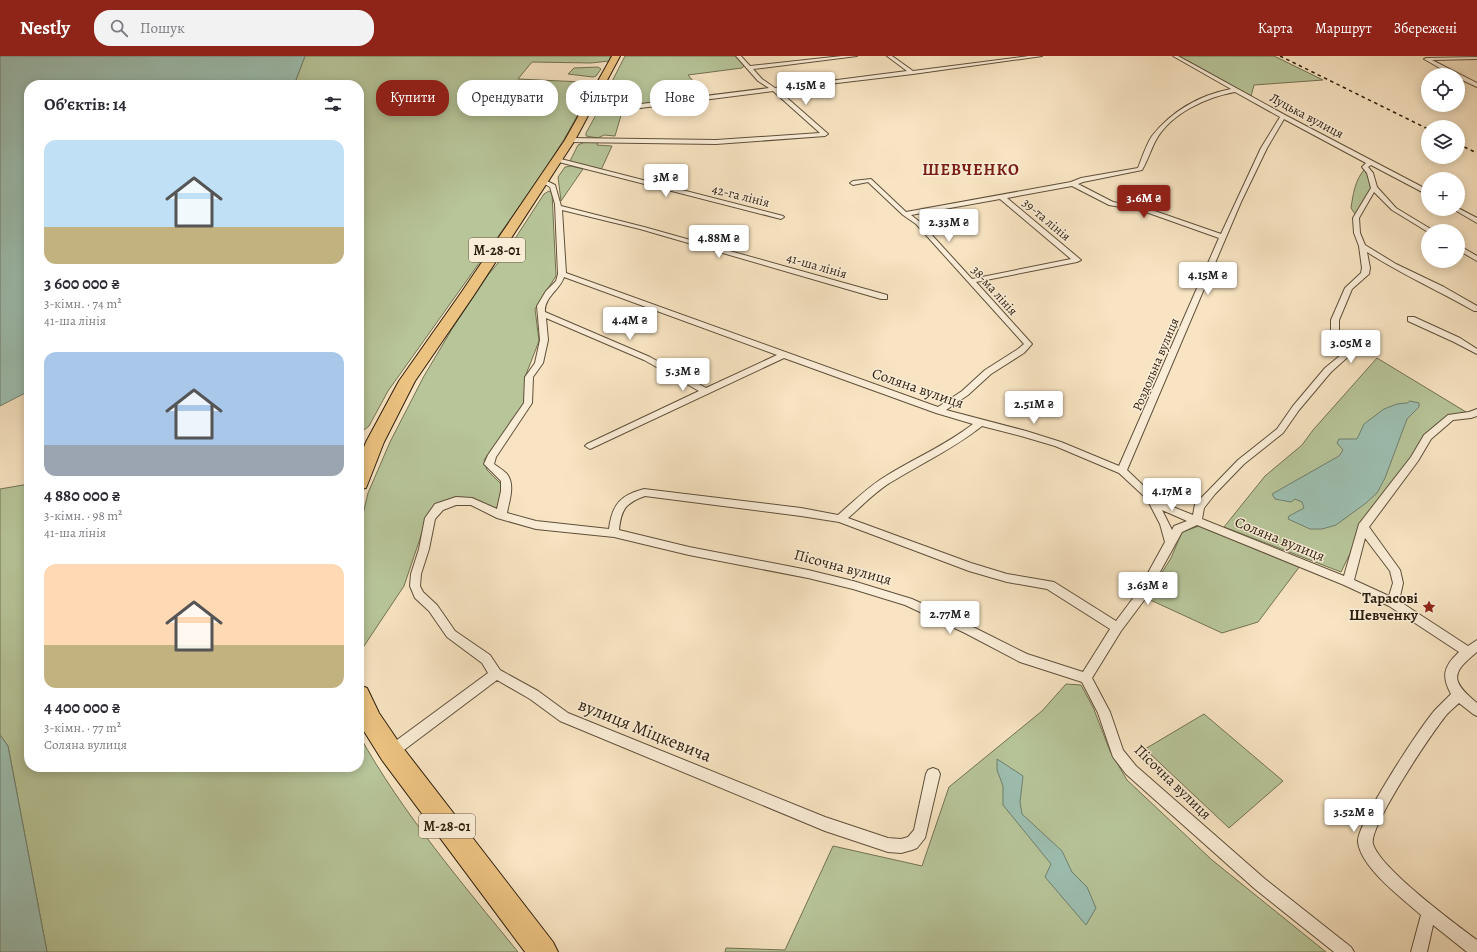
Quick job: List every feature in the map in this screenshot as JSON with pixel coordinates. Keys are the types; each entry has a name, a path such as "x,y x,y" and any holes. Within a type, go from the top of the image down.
{"highway":[{"name":"М-28-01","path":"603,80 616,56"},
{"name":"М-28-01","path":"364,471 376,442 407,381 557,160 583,116"},
{"name":"М-28-01","path":"364,706 370,720 391,752 543,952"}],"street":[{"path":"570,140 716,142 825,134 775,90 760,80 738,56"},
{"path":"748,68 826,58 855,56"},
{"path":"889,56 913,73"},
{"path":"642,106 913,73 1039,56"},
{"name":"Луцька вулиця","path":"1175,56 1283,116 1421,189"},
{"path":"1443,68 1426,59 1477,58"},
{"path":"1465,79 1477,85"},
{"path":"905,214 1073,184 1081,180 1140,169 1154,138 1172,118 1190,106 1216,94 1236,90"},
{"name":"Роздольна вулиця","path":"1122,470 1223,237 1264,148 1283,116"},
{"name":"42-га лінія","path":"557,160 780,217"},
{"path":"1370,162 1365,167 1370,173 1374,188 1394,209 1421,225"},
{"name":"38-ма лінія","path":"853,183 869,180 905,214 918,223 1028,344 1021,351 988,372 965,393 939,411"},
{"path":"501,516 506,487 504,477 494,470 489,464 495,449 528,403 529,377 539,363 544,340 541,306 549,293 559,282 562,274 558,207 553,186 543,181"},
{"path":"1073,184 1111,204 1144,209 1208,233 1223,237"},
{"path":"1086,678 1117,628 1142,596 1170,541 1178,529 1197,521 1199,507 1212,492 1241,462 1280,431 1296,408 1328,370 1346,356 1346,348 1335,330 1335,320 1349,288 1365,274 1366,268 1356,218 1364,209 1374,188"},
{"name":"39-та лінія","path":"970,281 1077,260 1002,197"},
{"name":"41-ша лінія","path":"558,207 650,230 884,297"},
{"path":"1465,214 1477,221"},
{"path":"1362,246 1393,266 1441,289 1477,309"},
{"path":"1465,252 1477,259"},
{"name":"Соляна вулиця","path":"562,274 939,411 980,423 1023,433 1058,444 1122,470 1148,495 1169,510 1348,582 1393,603 1473,649"},
{"path":"541,313 681,375 706,392"},
{"path":"1411,319 1457,340 1477,352"},
{"path":"590,446 783,355"},
{"path":"1348,582 1363,527 1415,459 1427,436 1451,417 1471,415 1477,412"},
{"path":"840,519 888,479 928,458 961,438 980,423"},
{"path":"614,533 618,508 624,501 632,496 644,492 801,512 840,519 969,567 1007,578 1050,585 1117,628"},
{"path":"1148,495 1165,524 1170,541"},
{"name":"Пісочна вулиця","path":"439,507 447,503 464,501 472,502 501,516 536,525 614,533 689,551 808,574 853,585 908,602 969,630 1024,658 1086,678 1104,712 1118,753 1131,770 1260,884 1346,952"},
{"name":"вулиця Міцкевича","path":"439,507 430,518 415,586 419,594 433,608 451,634 486,660 496,674 534,694 564,716 825,824 888,845 901,846 912,843 920,833 933,774"},
{"path":"1363,527 1395,570 1398,583 1393,603"},
{"path":"1473,649 1455,664 1451,672 1450,680 1459,695 1477,710"},
{"path":"391,752 496,674"},
{"path":"1459,695 1440,713 1402,769 1368,828 1365,842 1370,855 1380,869 1429,912 1477,950"},
{"path":"1419,952 1429,912"}],"shaded area":[{"path":"0,56 305,56 296,80 24,80 24,394 0,406"},
{"path":"305,56 611,56 609,61 591,63 532,62 518,79 540,80 457,80 457,116 558,116 558,81 566,81 566,116 577,116 539,179 388,391 369,426 364,430 364,80 296,80"},
{"path":"625,56 738,56 745,65 742,68 688,75 692,80 650,80 650,103 642,104 642,80 613,80"},
{"path":"1179,56 1274,56 1323,80 1254,85 1251,96"},
{"path":"598,67 601,69 596,76 593,77 568,74 574,68"},
{"path":"595,116 621,116 615,136 604,135 598,138 586,136 586,133"},
{"path":"587,141 598,141 597,145 612,146 601,170 574,164 570,161 578,145"},
{"path":"571,166 583,169 561,201 558,177 565,167"},
{"path":"1365,169 1368,173 1372,187 1361,208 1355,214 1351,208 1354,193 1359,177"},
{"path":"549,191 552,193 556,276 535,309 539,341 525,377 524,404 484,460 487,470 502,485 498,510 473,498 455,497 441,502 429,512 404,586 364,646 364,510 368,493 390,442 424,376 452,329 488,275 503,257 544,194"},
{"path":"1377,358 1471,415 1451,417 1427,437 1363,527 1341,572 1224,527 1265,476 1302,445 1313,430"},
{"path":"1410,401 1419,403 1419,407 1407,419 1385,478 1377,493 1336,525 1322,529 1310,529 1288,519 1289,516 1304,508 1302,502 1295,499 1291,502 1275,499 1272,494 1339,456 1343,450 1337,443 1339,439 1357,439 1364,424 1384,409"},
{"path":"24,485 24,772 364,772 364,744 414,820 455,874 518,952 47,952 8,746 0,735 0,489"},
{"path":"1199,526 1300,566 1258,622 1222,633 1146,598 1171,558 1182,532"},
{"path":"1066,684 1081,685 1093,707 1110,751 1127,780 1212,860 1326,952 725,952 726,948 785,950 833,846 922,866 949,787 1042,711"},
{"path":"1204,714 1283,781 1229,828 1145,749"},
{"path":"0,735 8,746 47,952 0,952"},
{"path":"997,759 1023,776 1020,802 1022,814 1062,851 1072,872 1087,887 1096,908 1086,925 1045,877 1051,864 1003,805 1003,786 997,770"}],"railway":[{"path":"1280,56 1421,126"},
{"path":"1465,147 1477,153"}],"place":[{"name":"Тарасові Шевченку","path":"1429,607"}],"district":[{"name":"ШЕВЧЕНКО","path":"971,169"}]}
